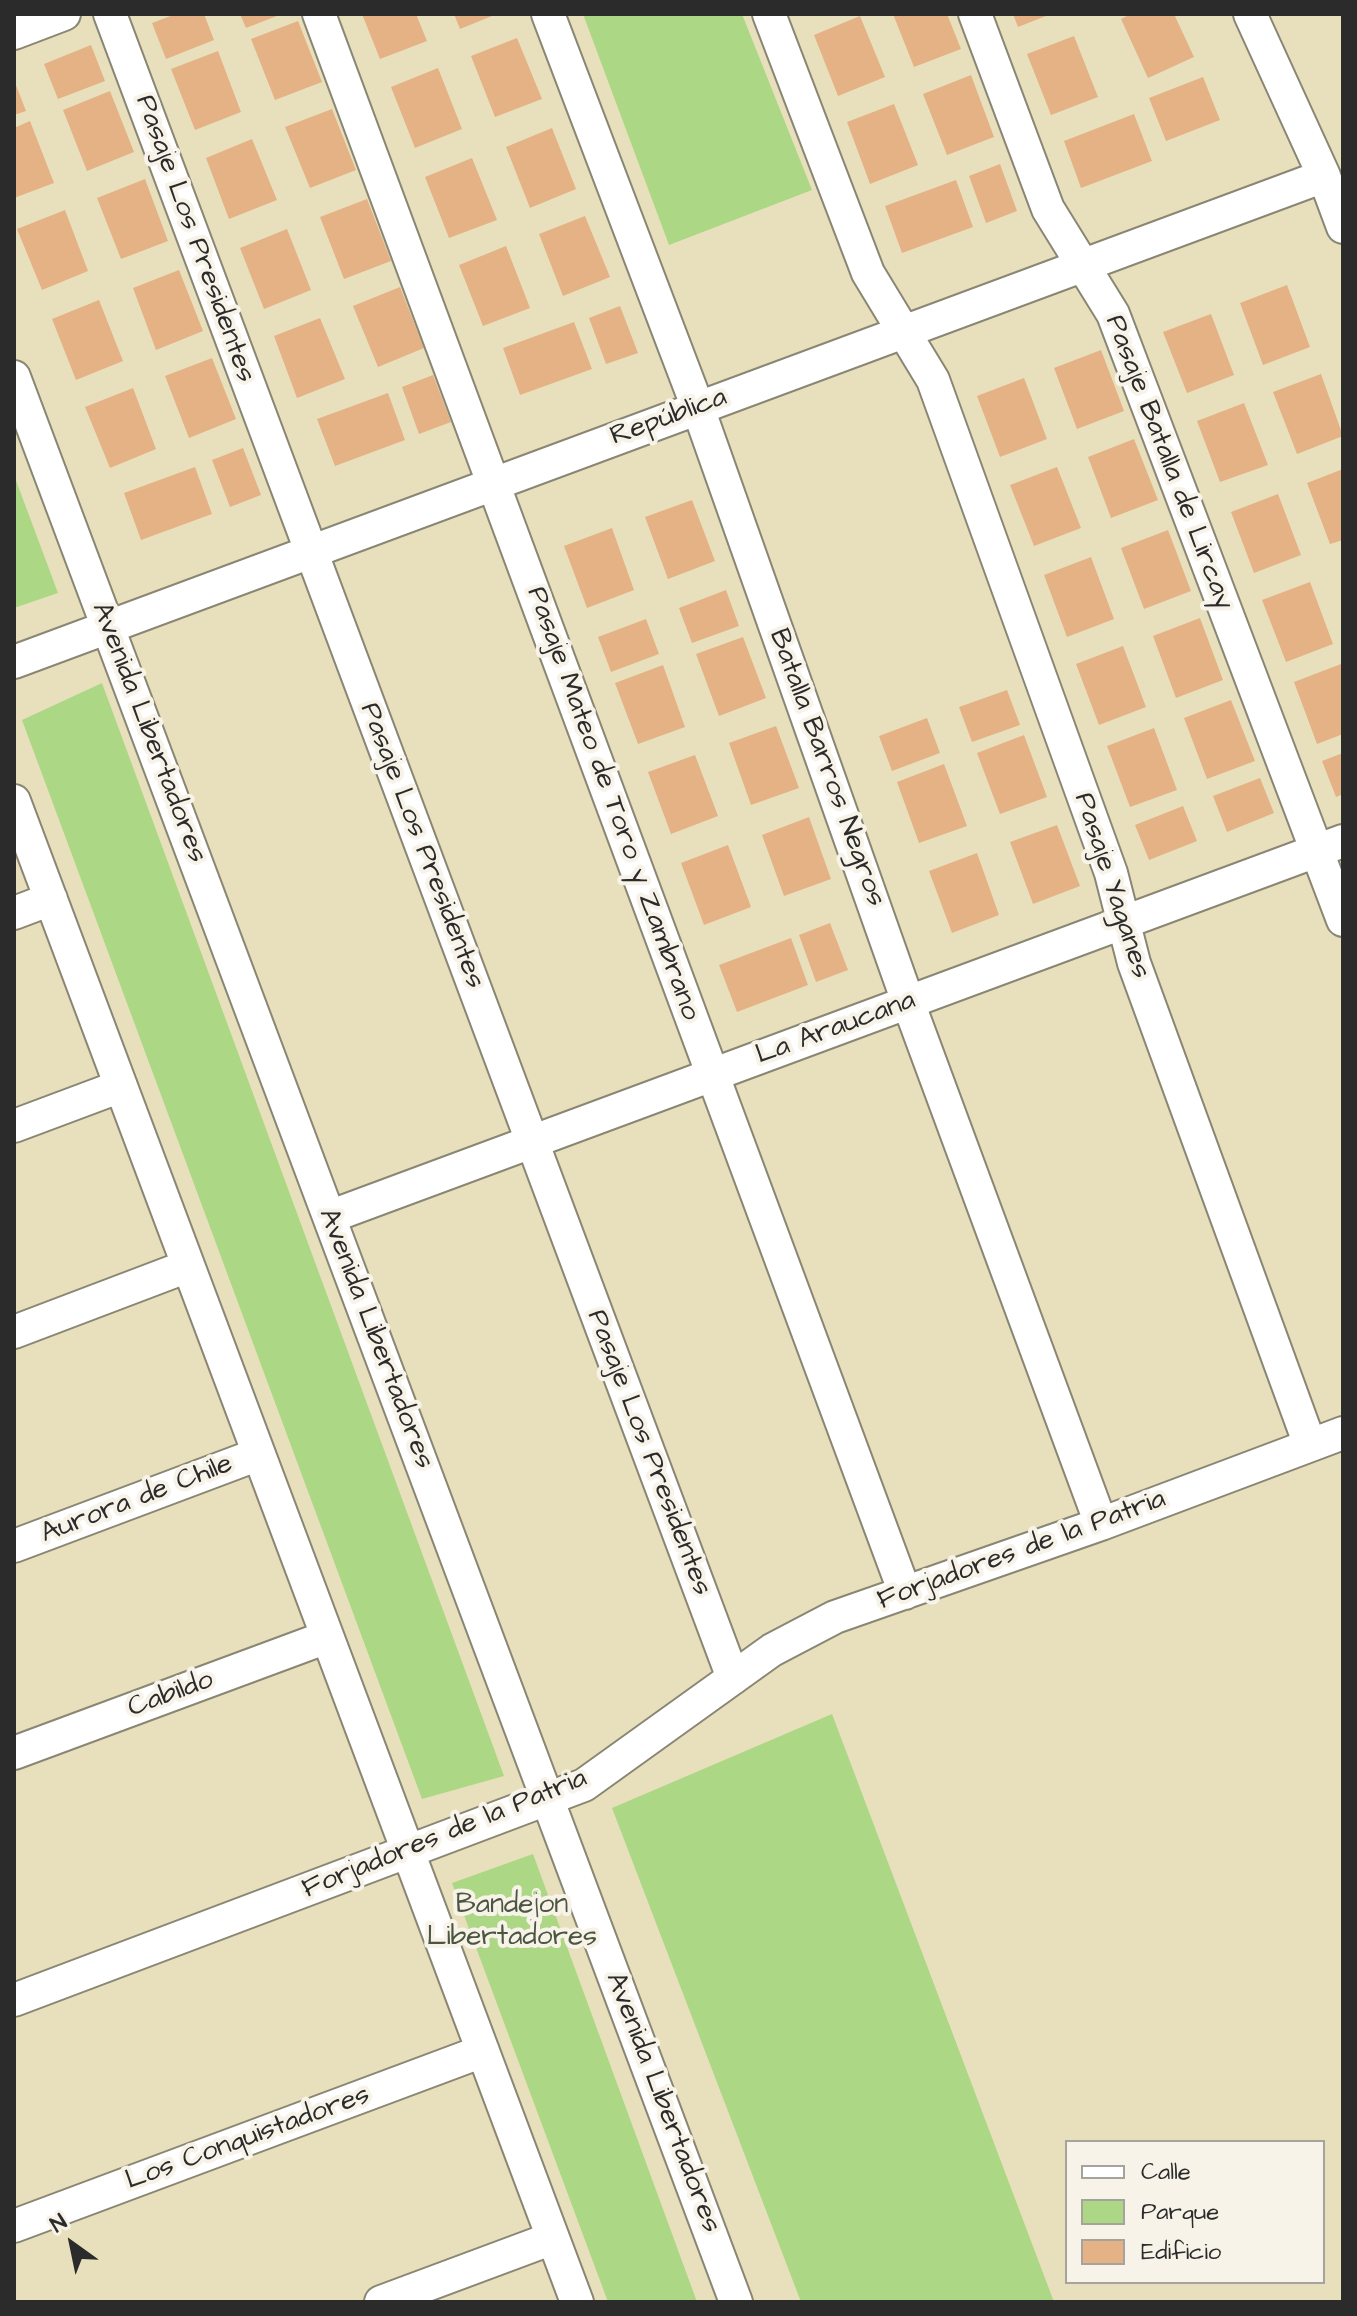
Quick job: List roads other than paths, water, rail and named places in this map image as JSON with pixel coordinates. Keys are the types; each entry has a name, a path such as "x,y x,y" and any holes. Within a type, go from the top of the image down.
{"street":[{"path":"14,33 64,14"},
{"name":"Pasaje Los Presidentes","path":"110,14 733,1678"},
{"name":"Pasaje Mateo de Toro y Zambrano","path":"319,14 905,1593"},
{"name":"Batalla Barros Negros","path":"548,14 698,408 908,1002 1101,1524"},
{"name":"Pasaje Yaganes","path":"769,14 868,273 933,380 1111,873 1134,963 1310,1445"},
{"name":"Pasaje Batalla de Lircay","path":"975,14 1048,209 1113,314 1330,846 1343,920"},
{"path":"1250,14 1324,176 1343,227"},
{"name":"República","path":"14,662 1324,176"},
{"name":"Avenida Libertadores","path":"14,377 736,2302"},
{"path":"14,801 577,2302"},
{"name":"La Araucana","path":"329,1217 1330,846"},
{"path":"14,913 51,899"},
{"path":"14,1126 121,1086"},
{"path":"14,1332 188,1266"},
{"name":"Forjadores de la Patria","path":"14,2000 584,1785 733,1678 804,1632 1343,1433"},
{"name":"Aurora de Chile","path":"14,1546 259,1454"},
{"name":"Cabildo","path":"14,1753 327,1637"},
{"name":"Los Conquistadores","path":"14,2226 483,2051"},
{"path":"381,2302 553,2238"}],"park label":[{"name":"Bandejon Libertadores","path":"512,1922"}]}
